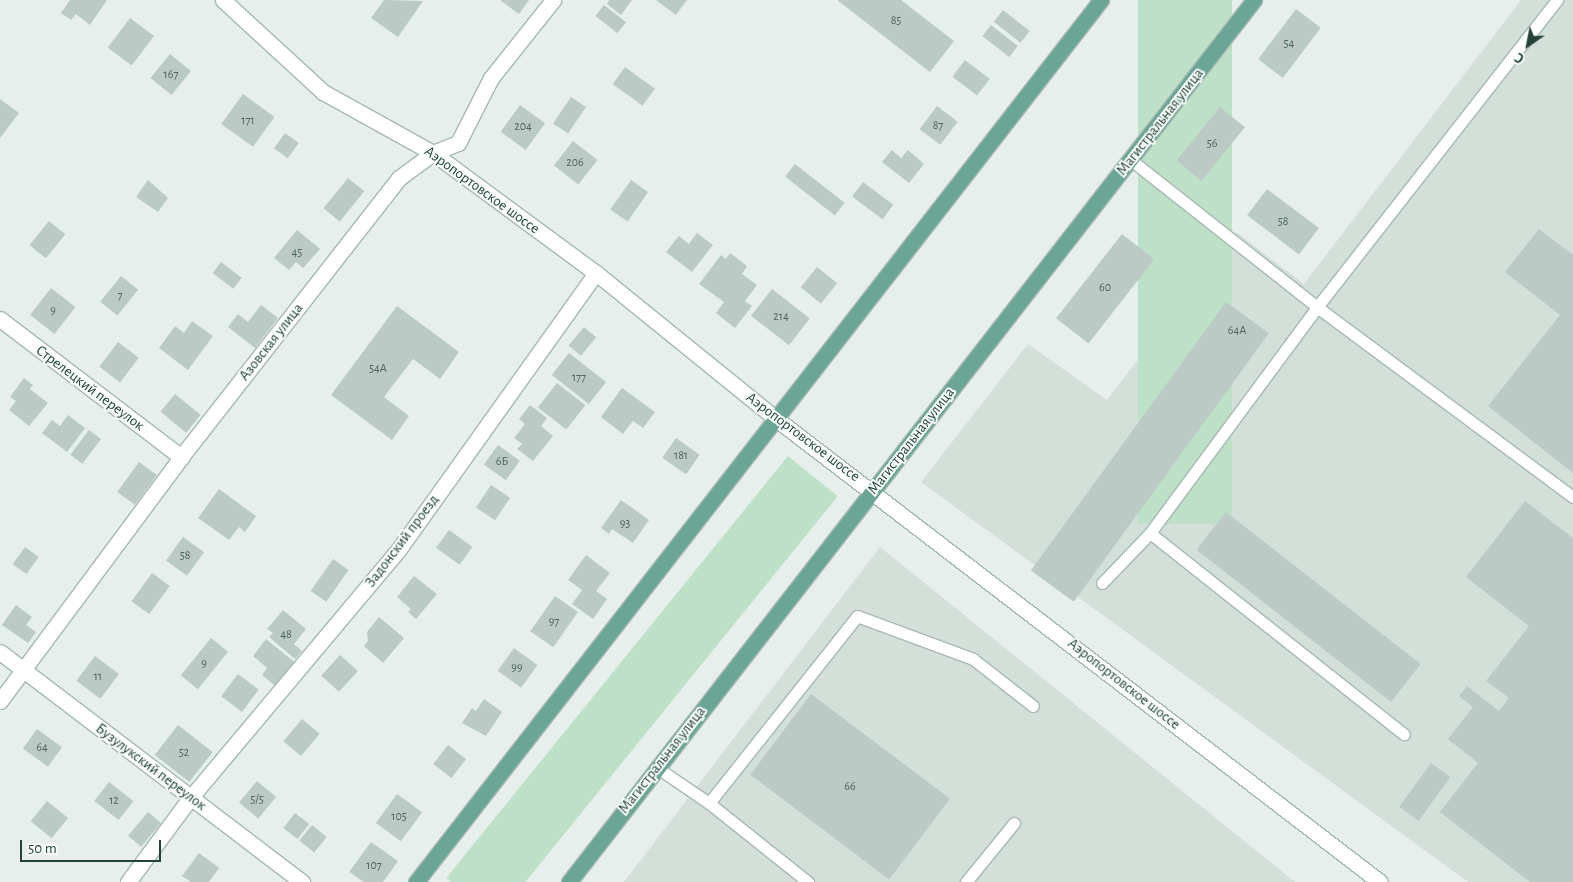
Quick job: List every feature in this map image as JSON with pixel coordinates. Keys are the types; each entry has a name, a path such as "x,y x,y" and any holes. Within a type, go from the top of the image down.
{"main road":[{"path":"416,882 1101,0"},
{"name":"Магистральная улица","path":"569,882 656,767 1254,0"}],"street":[{"name":"Аэропортовское шоссе","path":"223,0 323,92 433,153 596,273 775,418 872,490 1380,882"},
{"name":"Азовская улица","path":"0,701 181,457 399,178 433,153 458,143 490,78 552,0"},
{"name":"Задонский проезд","path":"128,882 190,797 399,549 596,273"},
{"name":"Стрелецкий переулок","path":"0,319 181,457"},
{"name":"Бузулукский переулок","path":"0,652 302,882"}],"lane":[{"path":"1102,583 1150,533 1316,307 1557,0"},
{"path":"1131,160 1316,307 1573,497"},
{"path":"1150,533 1404,734"},
{"path":"709,803 857,616 973,659 1033,706"},
{"path":"656,767 709,803 808,882"},
{"path":"966,882 1014,823"}],"shaded area":[{"path":"1521,0 1573,0 1573,882 1468,882 921,482 1028,344 1107,400 1236,232 1304,284"},
{"path":"880,547 1295,882 624,882"}],"green space":[{"path":"1138,0 1232,0 1232,524 1138,524"},
{"path":"788,456 838,496 525,882 451,882 446,878"}],"building":[{"path":"70,0 107,0 90,25 76,14 71,20 61,13"},
{"path":"384,0 423,1 398,37 371,18"},
{"path":"500,0 529,0 519,14"},
{"path":"609,0 632,0 621,15 607,4"},
{"path":"656,0 687,0 676,15"},
{"path":"837,0 901,0 954,41 930,72"},
{"path":"604,5 626,22 617,33 595,16"},
{"path":"1296,9 1321,28 1283,78 1258,59"},
{"path":"1003,10 1030,31 1021,43 994,22"},
{"path":"130,18 154,36 132,66 108,48"},
{"path":"991,25 1018,46 1009,57 982,36"},
{"path":"170,54 191,71 171,95 150,78"},
{"path":"965,60 990,79 977,95 952,77"},
{"path":"625,67 655,89 643,106 613,84"},
{"path":"243,94 275,117 253,147 221,124"},
{"path":"571,97 586,107 568,134 553,124"},
{"path":"0,99 19,113 0,138"},
{"path":"520,105 545,123 526,150 501,132"},
{"path":"937,106 958,122 940,145 920,129"},
{"path":"1220,107 1245,127 1201,181 1177,161"},
{"path":"285,133 299,143 288,158 274,148"},
{"path":"573,141 597,160 578,185 554,165"},
{"path":"892,150 901,158 908,150 924,164 909,183 882,162"},
{"path":"795,164 845,203 835,215 785,177"},
{"path":"348,178 364,191 340,222 323,208"},
{"path":"148,180 168,198 158,212 136,197"},
{"path":"631,180 648,192 628,222 610,209"},
{"path":"863,182 893,205 883,219 852,196"},
{"path":"1267,189 1319,228 1299,254 1247,215"},
{"path":"49,221 65,234 46,258 29,245"},
{"path":"1539,229 1573,255 1573,473 1488,406 1560,315 1505,272"},
{"path":"297,230 320,249 303,268 296,262 289,270 274,258"},
{"path":"697,233 713,245 692,272 666,252 679,236 689,244"},
{"path":"1122,234 1154,259 1088,344 1056,318"},
{"path":"730,253 747,266 742,274 757,285 745,301 752,306 735,328 716,313 724,302 699,284 721,255 726,259"},
{"path":"221,262 242,278 233,289 213,273"},
{"path":"817,267 837,283 821,304 801,287"},
{"path":"121,276 138,290 117,315 100,302"},
{"path":"51,288 75,307 54,334 30,315"},
{"path":"772,289 810,319 789,345 751,316"},
{"path":"1226,302 1269,333 1074,602 1031,571"},
{"path":"261,305 278,318 255,348 228,327 238,314 248,322"},
{"path":"397,306 459,352 440,379 413,359 384,397 409,416 392,440 331,395"},
{"path":"192,321 213,336 188,370 159,348 175,326 184,333"},
{"path":"584,327 596,337 581,356 569,345"},
{"path":"118,342 139,358 120,382 99,367"},
{"path":"569,353 606,382 589,404 552,375"},
{"path":"24,378 33,385 30,389 48,403 29,426 9,410 16,401 10,397"},
{"path":"557,383 585,405 566,430 538,407"},
{"path":"622,388 655,412 643,428 633,421 623,434 601,417"},
{"path":"175,394 201,415 186,433 161,412"},
{"path":"530,405 547,418 541,426 553,436 533,461 517,449 522,444 514,438 525,424 519,419"},
{"path":"68,415 85,428 67,452 42,433 52,420 60,426"},
{"path":"89,430 101,439 82,464 70,455"},
{"path":"676,438 700,455 686,474 662,458"},
{"path":"498,445 520,461 506,480 484,464"},
{"path":"139,462 157,475 135,505 117,492"},
{"path":"491,485 510,498 495,520 476,507"},
{"path":"219,489 256,516 245,532 239,527 229,540 198,518"},
{"path":"621,500 649,520 633,543 612,529 609,534 601,528"},
{"path":"1525,501 1573,538 1573,882 1530,882 1440,812 1478,763 1448,739 1473,707 1459,696 1467,686 1499,711 1509,698 1486,681 1529,626 1466,577"},
{"path":"1226,512 1421,664 1391,702 1196,550"},
{"path":"449,530 472,547 460,565 436,548"},
{"path":"183,537 204,552 187,576 166,560"},
{"path":"25,547 39,557 26,574 13,564"},
{"path":"586,555 610,573 596,591 607,599 593,619 572,604 582,590 568,580"},
{"path":"333,559 349,570 326,602 311,591"},
{"path":"152,573 170,586 149,614 131,601"},
{"path":"414,576 437,594 416,619 408,612 411,609 397,597"},
{"path":"555,596 578,612 553,647 530,631"},
{"path":"16,605 32,617 26,625 36,632 28,643 2,625"},
{"path":"283,610 306,629 294,644 302,651 295,659 269,637 273,633 267,629"},
{"path":"379,617 404,638 383,663 364,646 368,641 367,632"},
{"path":"211,638 228,652 198,689 181,675"},
{"path":"266,639 298,665 279,689 262,675 267,668 253,656"},
{"path":"514,648 537,665 521,688 498,671"},
{"path":"340,655 358,671 339,692 321,676"},
{"path":"95,656 119,674 100,699 76,681"},
{"path":"238,674 259,690 242,712 221,696"},
{"path":"811,694 950,799 889,879 750,775"},
{"path":"484,699 502,712 486,736 462,723 472,708 476,711"},
{"path":"302,719 320,734 301,756 283,741"},
{"path":"178,725 213,752 189,782 155,755"},
{"path":"37,729 62,747 48,767 23,748"},
{"path":"448,745 466,759 451,778 433,764"},
{"path":"1431,763 1450,777 1419,821 1399,807"},
{"path":"257,781 276,797 258,819 239,802"},
{"path":"109,782 133,801 119,820 94,801"},
{"path":"397,794 422,812 401,841 376,823"},
{"path":"47,801 68,818 52,838 31,821"},
{"path":"148,812 161,823 141,847 128,836"},
{"path":"295,813 309,824 297,839 283,828"},
{"path":"312,825 327,837 314,853 299,841"},
{"path":"371,842 398,861 383,882 364,882 349,872"},
{"path":"199,853 219,868 209,882 191,882 182,876"}]}
